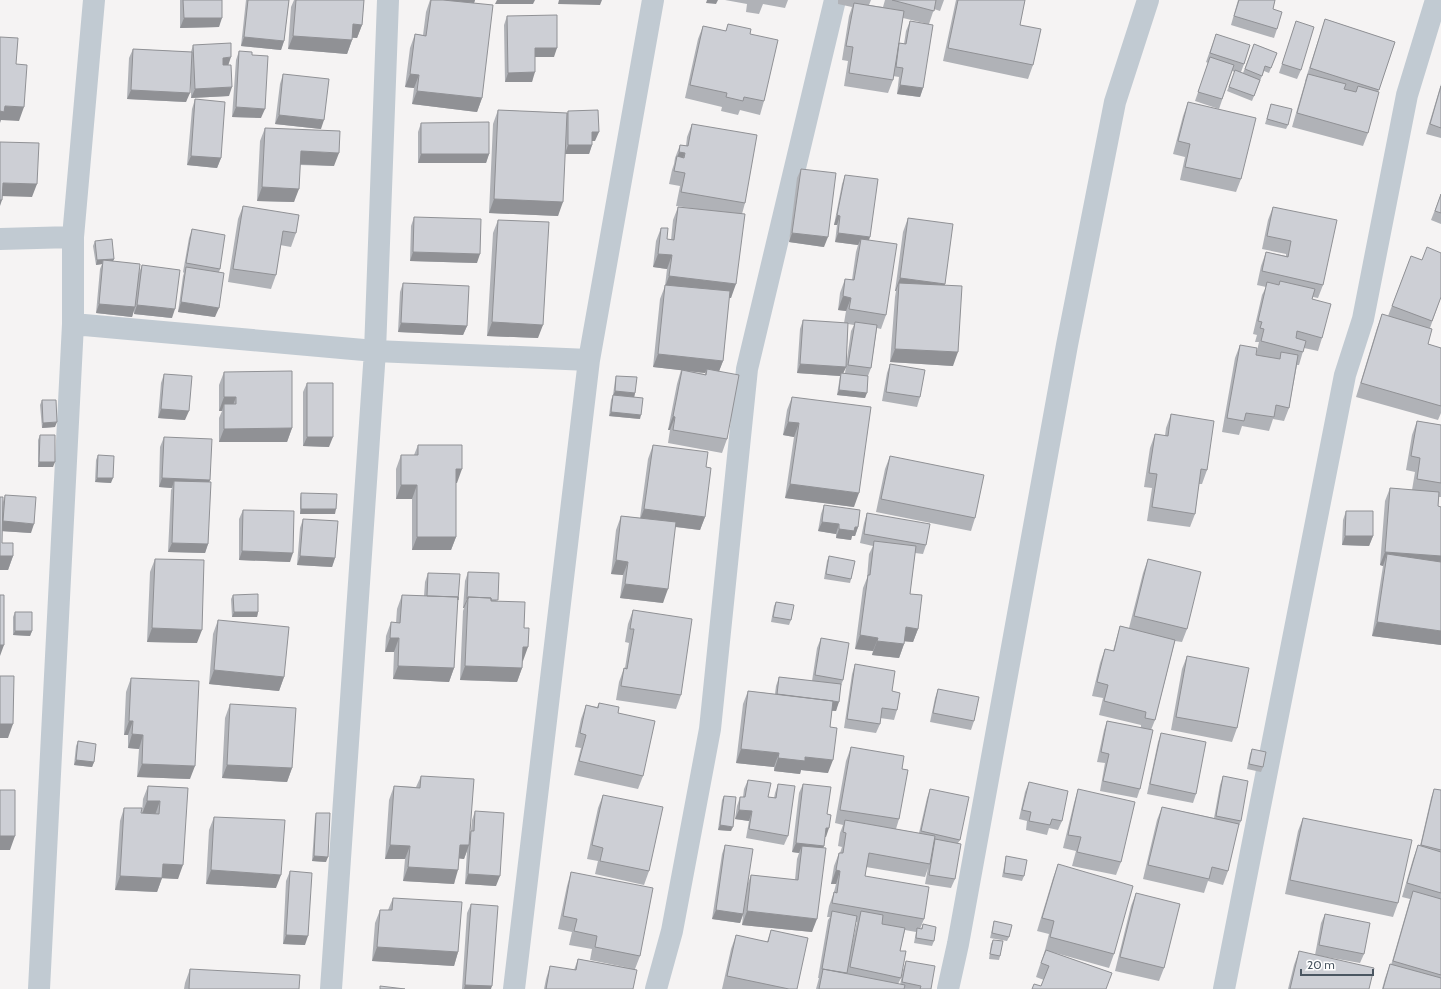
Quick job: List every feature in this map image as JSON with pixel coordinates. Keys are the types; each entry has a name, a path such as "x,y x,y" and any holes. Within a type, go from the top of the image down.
{"street":[{"path":"39,989 73,324 73,237 94,0"},
{"path":"331,989 375,351 388,0"},
{"path":"514,989 588,360 653,0"},
{"path":"656,989 672,931 710,729 747,369 835,0"},
{"path":"948,989 958,944 1067,345 1114,110 1148,0"},
{"path":"1224,989 1345,375 1363,319 1407,96 1429,2"},
{"path":"0,239 73,237"},
{"path":"73,324 375,351 588,360"}],"building":[{"path":"183,0 222,0 222,18 184,18"},
{"path":"248,0 289,0 284,41 244,37"},
{"path":"296,0 364,0 362,25 353,24 352,40 293,36"},
{"path":"431,0 493,5 482,98 417,91 419,75 410,74 415,34 426,36"},
{"path":"892,0 936,0 934,11"},
{"path":"958,0 1025,0 1020,25 1041,29 1033,65 948,48"},
{"path":"1239,0 1275,0 1273,9 1282,12 1277,29 1234,16"},
{"path":"854,3 904,11 893,80 849,73 853,47 846,46"},
{"path":"557,15 557,48 535,48 535,72 508,73 507,16"},
{"path":"1325,19 1395,42 1379,90 1310,68"},
{"path":"910,21 933,25 923,88 900,85 903,68 896,67 899,43 906,44"},
{"path":"1296,21 1314,27 1301,70 1282,64"},
{"path":"728,24 751,29 750,34 778,40 764,101 744,97 743,101 726,97 727,93 690,85 703,26 726,31"},
{"path":"1216,34 1250,45 1244,64 1210,53"},
{"path":"0,37 18,38 16,64 27,65 24,107 5,106 4,112 0,111"},
{"path":"231,43 231,57 223,58 223,65 231,65 232,87 195,89 193,45"},
{"path":"1254,44 1277,53 1271,68 1265,66 1262,76 1245,69"},
{"path":"133,49 192,52 190,93 131,90"},
{"path":"239,51 252,52 252,55 268,56 265,109 236,107"},
{"path":"1210,57 1234,65 1222,99 1198,92"},
{"path":"1235,70 1260,80 1254,96 1229,87"},
{"path":"283,74 329,79 324,120 279,115"},
{"path":"1308,74 1346,84 1344,89 1356,92 1358,86 1379,92 1368,133 1297,113"},
{"path":"1441,86 1441,128 1430,124"},
{"path":"195,99 225,102 221,158 191,156"},
{"path":"1188,102 1256,118 1241,179 1185,167 1190,144 1178,141"},
{"path":"1271,104 1292,109 1288,125 1267,119"},
{"path":"498,110 567,113 563,202 494,199"},
{"path":"598,110 599,132 592,132 592,145 568,145 568,111"},
{"path":"489,122 489,154 421,154 421,123"},
{"path":"692,124 757,135 745,203 681,192 685,173 674,171 677,156 684,158 685,153 679,152 680,145 688,146"},
{"path":"265,128 340,131 339,153 301,151 299,189 262,187"},
{"path":"0,142 39,143 37,184 3,183 2,200 0,200"},
{"path":"801,169 836,173 828,237 792,233"},
{"path":"845,175 878,179 870,237 838,233 840,216 837,215"},
{"path":"1441,194 1441,213 1435,211"},
{"path":"243,206 299,215 296,233 283,231 276,275 233,269"},
{"path":"678,207 745,214 736,284 669,276 672,255 658,254 661,228 668,228 667,239 674,240"},
{"path":"1273,207 1337,220 1323,285 1262,271 1266,252 1288,257 1291,241 1267,236"},
{"path":"414,217 481,219 480,254 413,252"},
{"path":"908,218 953,224 945,284 900,278"},
{"path":"498,220 549,222 543,325 492,322"},
{"path":"192,229 225,235 220,269 186,263"},
{"path":"112,239 114,259 97,260 95,241"},
{"path":"861,239 897,244 886,315 849,309 851,298 843,296 845,279 854,280"},
{"path":"1427,247 1441,253 1441,297 1432,321 1392,306 1411,256 1422,260"},
{"path":"103,260 140,264 135,307 99,304"},
{"path":"142,265 180,270 175,309 137,305"},
{"path":"186,267 224,273 219,308 181,302"},
{"path":"1280,281 1315,289 1312,299 1331,304 1322,338 1297,331 1296,338 1306,341 1303,352 1261,341 1264,329 1260,328 1262,322 1258,321 1267,282 1279,285"},
{"path":"403,283 469,286 467,326 401,323"},
{"path":"899,283 962,286 958,352 895,349"},
{"path":"665,285 730,291 723,361 658,354"},
{"path":"1382,314 1432,329 1428,344 1441,348 1441,406 1361,383"},
{"path":"803,320 848,323 846,367 800,364"},
{"path":"855,322 877,325 871,368 848,365"},
{"path":"1240,345 1257,348 1256,355 1280,359 1281,352 1298,355 1289,408 1276,405 1274,417 1246,413 1244,421 1227,418"},
{"path":"890,364 925,370 920,397 886,392"},
{"path":"707,369 739,375 727,439 673,430 675,417 673,416 682,370 706,375"},
{"path":"292,371 292,428 224,429 224,404 236,404 236,397 224,397 224,372"},
{"path":"841,373 868,376 867,393 839,390"},
{"path":"164,374 192,376 189,411 161,409"},
{"path":"616,376 637,377 635,393 615,391"},
{"path":"307,383 333,383 333,437 307,437"},
{"path":"613,395 643,398 641,415 611,412"},
{"path":"792,397 871,407 859,493 790,484 799,423 788,422"},
{"path":"42,400 56,400 57,422 43,423"},
{"path":"1171,414 1214,421 1207,470 1201,469 1195,514 1152,507 1157,474 1149,473 1155,434 1168,436"},
{"path":"1417,421 1441,425 1441,483 1417,479 1420,458 1411,456"},
{"path":"40,435 55,435 55,462 39,462"},
{"path":"164,437 212,439 210,480 162,478"},
{"path":"418,445 462,445 462,469 456,469 456,537 417,537 417,485 401,485 401,455 418,455"},
{"path":"653,445 708,452 706,467 711,468 705,517 644,509"},
{"path":"98,455 114,456 113,478 97,478"},
{"path":"890,456 984,475 975,518 881,499"},
{"path":"174,481 211,482 208,544 172,543"},
{"path":"1390,488 1439,492 1438,506 1441,507 1441,556 1385,552"},
{"path":"301,493 337,494 336,509 301,509"},
{"path":"5,495 36,497 34,524 3,521"},
{"path":"0,497 3,497 2,543 13,543 13,556 0,556"},
{"path":"824,505 860,510 858,527 855,527 854,531 839,529 839,524 822,522"},
{"path":"243,510 294,511 293,553 242,551"},
{"path":"1346,511 1373,511 1373,536 1345,536"},
{"path":"867,513 930,524 926,545 864,534"},
{"path":"621,516 676,522 668,589 625,584 628,562 616,560"},
{"path":"303,519 338,521 335,558 300,556"},
{"path":"874,541 916,546 910,594 922,595 918,629 906,627 904,644 877,641 878,638 860,635"},
{"path":"1387,554 1441,562 1441,631 1377,622"},
{"path":"829,556 855,561 851,579 826,574"},
{"path":"155,559 204,560 202,630 152,628"},
{"path":"1148,559 1201,572 1187,629 1134,616"},
{"path":"468,572 499,573 498,600 491,600 491,598 468,597 467,599"},
{"path":"428,573 460,574 458,600 458,597 427,596"},
{"path":"258,594 258,612 234,612 233,595"},
{"path":"0,595 4,595 4,645 0,645"},
{"path":"402,595 458,597 454,668 398,666 399,638 390,638 391,622 400,623"},
{"path":"468,597 491,598 491,601 525,602 524,628 529,628 528,647 523,647 522,668 465,666"},
{"path":"776,602 794,605 791,620 773,617"},
{"path":"633,610 692,619 681,695 621,686 624,668 627,669 634,629 630,629"},
{"path":"15,612 32,612 32,631 15,631"},
{"path":"218,620 289,627 284,677 214,670"},
{"path":"1120,626 1175,640 1155,720 1145,718 1146,712 1104,701 1108,685 1097,682 1105,649 1114,651"},
{"path":"821,638 849,643 843,680 815,675"},
{"path":"1187,656 1249,668 1237,728 1176,717"},
{"path":"855,664 895,671 892,691 900,693 897,710 882,708 880,724 847,719"},
{"path":"0,676 14,676 13,724 0,724"},
{"path":"779,677 841,684 839,702 777,694"},
{"path":"131,678 199,681 195,766 142,764 143,735 132,734 133,721 129,721"},
{"path":"938,689 979,697 974,721 933,713"},
{"path":"748,691 833,701 830,727 837,728 833,760 805,757 805,761 778,758 779,753 741,749"},
{"path":"599,703 619,707 618,713 655,721 643,776 579,761 586,735 580,733 586,705 598,708"},
{"path":"230,704 296,708 292,768 227,765"},
{"path":"1107,721 1153,730 1140,789 1103,781 1109,754 1101,752"},
{"path":"1161,733 1206,742 1196,794 1150,784"},
{"path":"78,741 96,744 94,762 76,760"},
{"path":"851,747 904,756 902,769 908,770 899,819 840,810"},
{"path":"1252,749 1266,752 1263,767 1249,764"},
{"path":"421,776 474,779 469,845 460,845 458,870 408,867 410,846 390,845 394,786 420,788"},
{"path":"1223,776 1248,781 1241,821 1216,816"},
{"path":"748,780 771,783 768,797 776,798 778,784 795,786 788,836 749,829 752,811 739,810 740,797 745,797"},
{"path":"1029,782 1068,791 1062,821 1052,819 1050,825 1029,821 1031,812 1022,810"},
{"path":"803,784 831,787 827,814 831,815 829,828 826,828 824,846 796,843"},
{"path":"148,786 188,788 183,865 163,864 162,878 120,876 124,808 142,808 141,813 159,814 160,801 147,801"},
{"path":"930,789 969,797 960,840 921,831"},
{"path":"1078,789 1135,802 1121,862 1077,852 1081,837 1068,835"},
{"path":"1434,789 1441,790 1441,850 1421,845"},
{"path":"0,790 15,790 15,836 0,836"},
{"path":"603,795 663,807 649,871 600,861 603,848 592,845"},
{"path":"724,796 736,797 733,827 720,825"},
{"path":"1162,807 1239,824 1228,871 1212,867 1209,879 1148,865"},
{"path":"475,811 504,813 500,876 468,874 471,831 474,831"},
{"path":"316,813 330,813 328,857 314,856"},
{"path":"214,817 285,820 281,875 211,870"},
{"path":"1303,818 1412,840 1398,903 1290,880"},
{"path":"845,820 935,836 930,864 869,853 865,876 929,887 924,919 832,903 834,892 837,893 840,871 836,870 839,853 843,853 846,833 843,832"},
{"path":"935,839 961,844 955,879 929,875"},
{"path":"725,845 753,849 743,914 716,910"},
{"path":"1418,845 1441,852 1441,893 1407,883"},
{"path":"802,846 826,848 817,919 747,911 751,875 798,880"},
{"path":"1006,856 1027,860 1024,876 1004,873"},
{"path":"1058,864 1133,886 1114,954 1050,937 1054,921 1042,918"},
{"path":"290,871 312,873 308,936 286,935"},
{"path":"571,872 653,888 640,956 595,947 597,936 574,931 577,919 563,916"},
{"path":"1413,891 1441,899 1441,975 1393,961"},
{"path":"1136,893 1180,904 1164,968 1120,957"},
{"path":"393,898 462,902 458,952 377,947 380,910 392,910"},
{"path":"471,904 498,906 492,986 465,985"},
{"path":"832,911 857,916 847,973 822,969"},
{"path":"861,911 883,915 882,924 905,928 900,951 906,951 901,978 850,967"},
{"path":"1325,914 1370,923 1364,954 1319,945"},
{"path":"994,921 1012,925 1009,937 992,933"},
{"path":"923,924 936,927 934,941 916,938 917,928 922,929"},
{"path":"771,930 808,938 797,989 789,989 727,976 736,935 768,942"},
{"path":"993,940 1003,941 1000,956 990,954"},
{"path":"1046,950 1112,973 1106,989 1032,989 1034,984 1041,986 1049,966 1041,963"},
{"path":"1299,951 1374,968 1369,989 1290,989"},
{"path":"578,959 637,970 633,989 546,989 550,966 576,970"},
{"path":"906,961 935,966 931,989 920,989 921,986 902,982"},
{"path":"1390,964 1441,978 1441,989 1383,989"},
{"path":"190,969 300,975 299,989 189,989"},
{"path":"823,969 905,985 904,989 819,989"},
{"path":"380,986 405,989 380,989"}]}
